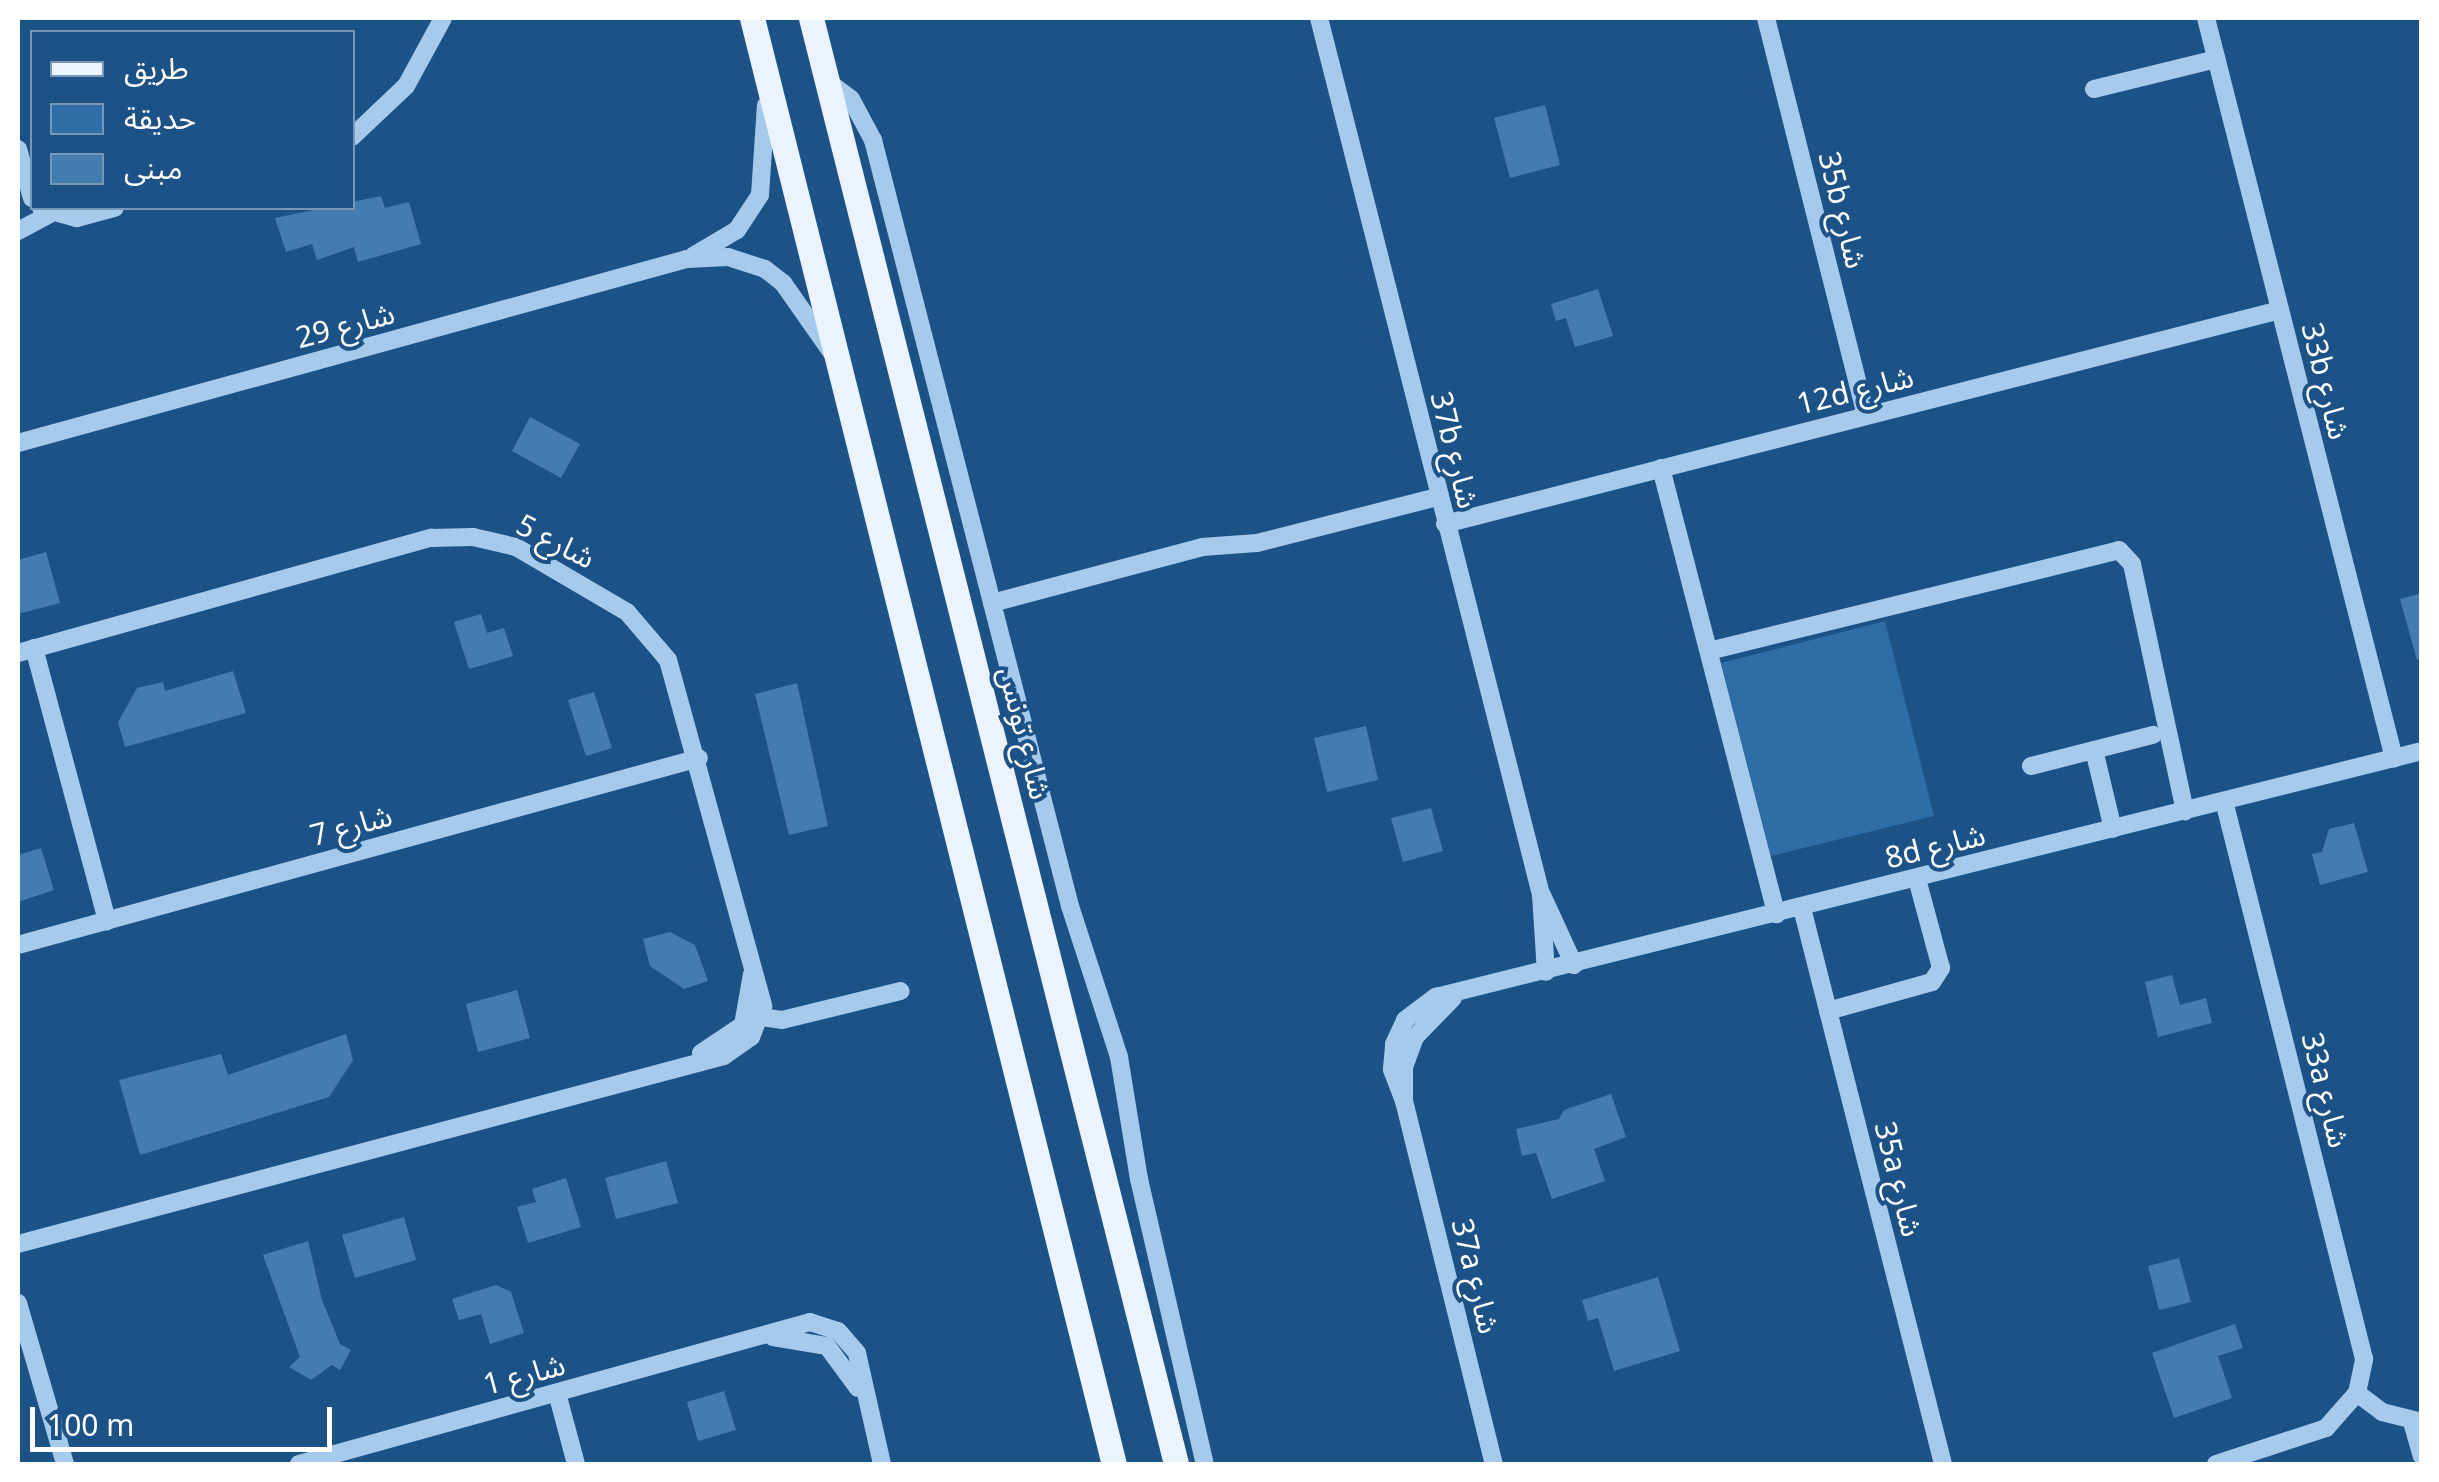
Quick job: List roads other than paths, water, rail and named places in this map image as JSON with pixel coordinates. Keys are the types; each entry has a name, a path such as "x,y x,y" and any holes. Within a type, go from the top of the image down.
{"main road":[{"path":"752,18 1114,1464"},
{"name":"شارع تونس","path":"811,18 1176,1464"}],"street":[{"path":"355,134 406,86 442,18"},
{"name":"37b شارع","path":"1319,18 1444,524 1542,894 1574,965"},
{"name":"35b شارع","path":"1766,18 1866,416"},
{"name":"33b شارع","path":"2206,18 2394,758"},
{"path":"2094,88 2216,59"},
{"name":"شارع 29","path":"18,443 687,259 728,238 760,195 766,74"},
{"path":"827,81 851,99 873,140 1070,906 1119,1057 1139,1179 1205,1464"},
{"path":"18,149 30,191"},
{"path":"18,231 45,211 76,218 107,210"},
{"name":"شارع 29","path":"687,259 728,257 766,269 784,284 838,362"},
{"name":"12d شارع","path":"1444,524 2280,310"},
{"path":"1661,468 1776,914"},
{"path":"992,603 1202,547 1257,543 1438,497"},
{"name":"شارع 5","path":"18,1244 677,1063 734,1052 761,1018 763,994 676,679 648,631 537,557 484,538 410,542 26,651 107,921"},
{"path":"1709,652 2119,550 2132,564 2186,811"},
{"path":"2031,766 2153,735"},
{"path":"2094,750 2113,829"},
{"name":"8d شارع","path":"1406,1034 1462,993 2422,751"},
{"name":"شارع 7","path":"18,946 698,758"},
{"name":"33a شارع","path":"2224,802 2361,1342 2357,1394"},
{"path":"1828,1011 1932,982 1941,968 1917,879"},
{"name":"37b شارع","path":"1542,894 1546,972"},
{"name":"35a شارع","path":"1802,908 1943,1464"},
{"name":"شارع 5","path":"677,1063 726,1041 743,1025 752,960"},
{"path":"761,1018 782,1020 900,991"},
{"name":"37a شارع","path":"1406,1034 1392,1068 1404,1101 1494,1464"},
{"path":"18,1303 64,1464"},
{"name":"شارع 1","path":"299,1464 763,1337 797,1336 827,1346 848,1367 867,1404 882,1464"},
{"path":"557,1393 576,1464"},
{"path":"2216,1464 2312,1436 2357,1394 2382,1412 2417,1422 2422,1458"}]}
